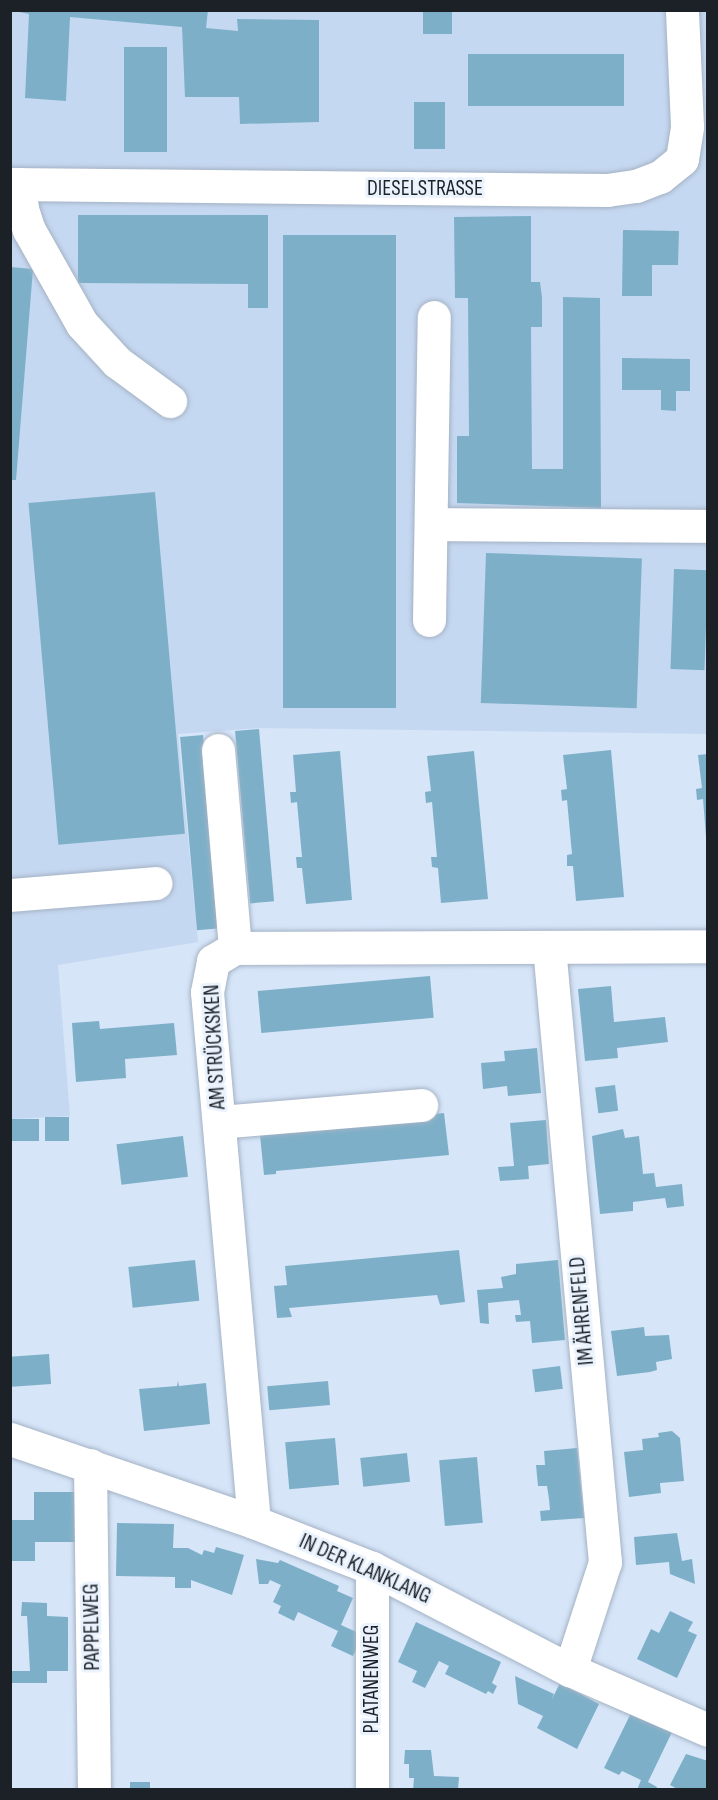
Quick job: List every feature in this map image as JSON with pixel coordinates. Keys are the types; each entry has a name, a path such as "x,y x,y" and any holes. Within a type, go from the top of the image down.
{"street":[{"name":"DIESELSTRASSE","path":"15,184 595,190 636,186 660,177 682,159 687,126 682,10"},
{"path":"15,184 29,230 82,324 117,362 170,401"},
{"path":"429,620 434,317"},
{"path":"431,524 708,526"},
{"path":"218,750 235,948 708,946"},
{"path":"10,895 156,884"},
{"name":"IM ÄHRENFELD","path":"549,947 605,1562 570,1670"},
{"name":"AM STRÜCKSKEN","path":"235,948 213,961 207,992 254,1522"},
{"path":"219,1122 421,1105"},
{"name":"IN DER KLANKLANG","path":"10,1439 254,1522 372,1568 570,1670 708,1730"},
{"name":"PAPPELWEG","path":"90,1465 94,1790"},
{"name":"PLATANENWEG","path":"372,1568 372,1790"}],"shaded area":[{"path":"11,11 707,11 707,734 260,728 178,734 198,942 58,965 70,1116 11,1119"}],"building":[{"path":"10,10 208,10 206,28 238,31 237,19 319,20 319,122 240,124 239,97 185,97 182,27 70,17 66,101 25,98 29,14"},
{"path":"423,10 452,10 452,34 423,34"},
{"path":"124,47 167,47 167,152 124,152"},
{"path":"468,54 624,54 624,106 468,106"},
{"path":"414,102 445,102 445,149 414,149"},
{"path":"78,215 268,215 268,308 248,308 248,284 78,283"},
{"path":"531,216 531,282 540,282 542,297 542,327 531,327 532,469 563,469 563,297 600,298 601,508 457,503 457,436 469,436 468,298 455,298 454,217"},
{"path":"623,230 679,231 678,265 652,265 652,296 622,296"},
{"path":"283,235 396,235 396,708 283,708"},
{"path":"10,267 33,269 16,480 10,480"},
{"path":"622,358 690,359 690,391 676,391 676,411 661,410 661,390 622,390"},
{"path":"155,492 185,834 58,845 28,503"},
{"path":"486,553 642,558 637,708 481,703"},
{"path":"674,569 708,570 704,670 671,669"},
{"path":"259,729 274,901 250,903 235,731"},
{"path":"203,735 220,928 197,930 180,737"},
{"path":"611,750 624,897 576,901 573,866 567,866 567,855 572,854 567,800 562,801 561,790 567,789 563,755"},
{"path":"340,751 352,900 306,904 302,868 297,868 296,857 302,857 297,802 291,803 290,792 296,792 293,755"},
{"path":"474,751 488,899 441,903 438,868 432,867 431,857 437,857 432,802 426,803 425,792 431,791 427,756"},
{"path":"708,754 708,837 706,837 703,799 697,800 696,789 702,788 698,755"},
{"path":"430,976 434,1018 261,1033 258,991"},
{"path":"611,986 614,1022 665,1017 668,1042 617,1048 618,1058 585,1061 578,989"},
{"path":"99,1021 100,1029 174,1023 177,1055 125,1059 126,1078 76,1082 72,1023"},
{"path":"537,1048 541,1093 508,1096 507,1086 483,1089 481,1063 505,1061 504,1051"},
{"path":"615,1085 618,1111 598,1113 595,1087"},
{"path":"444,1113 449,1155 276,1171 276,1174 264,1175 260,1135"},
{"path":"45,1117 69,1117 69,1141 45,1141"},
{"path":"10,1119 39,1119 39,1141 10,1141"},
{"path":"546,1120 549,1164 528,1166 529,1179 500,1181 498,1167 514,1166 510,1123"},
{"path":"623,1129 625,1138 639,1136 643,1174 654,1173 656,1187 682,1184 684,1206 667,1208 665,1198 633,1202 633,1211 600,1214 592,1136"},
{"path":"183,1136 188,1177 121,1185 116,1144"},
{"path":"459,1250 465,1302 440,1305 437,1295 289,1308 292,1317 277,1318 274,1286 287,1285 285,1266"},
{"path":"195,1260 199,1301 133,1308 128,1267"},
{"path":"558,1260 565,1340 532,1343 530,1321 516,1322 515,1315 521,1315 519,1300 488,1303 489,1324 480,1323 477,1290 503,1288 501,1277 516,1274 516,1264"},
{"path":"644,1327 645,1336 669,1335 672,1359 656,1362 657,1370 617,1376 611,1331"},
{"path":"49,1354 51,1384 12,1387 10,1357"},
{"path":"560,1366 563,1389 535,1392 532,1369"},
{"path":"178,1381 179,1386 206,1383 210,1424 144,1431 139,1389 177,1386"},
{"path":"328,1381 330,1405 269,1410 267,1386"},
{"path":"672,1431 680,1438 684,1481 660,1483 661,1493 629,1497 624,1452 643,1450 642,1439 659,1437 658,1433"},
{"path":"335,1438 339,1485 289,1489 285,1442"},
{"path":"577,1448 584,1518 541,1521 540,1511 550,1510 547,1486 538,1486 536,1465 545,1465 544,1451"},
{"path":"407,1453 410,1482 363,1487 360,1458"},
{"path":"477,1457 483,1523 445,1526 439,1460"},
{"path":"34,1492 75,1492 75,1542 35,1542 35,1561 10,1561 10,1520 34,1520"},
{"path":"117,1523 174,1524 173,1548 188,1548 202,1555 204,1550 214,1553 216,1547 244,1555 232,1595 191,1580 191,1588 175,1588 175,1577 116,1576"},
{"path":"677,1533 682,1561 692,1559 695,1584 670,1574 669,1562 636,1565 634,1537"},
{"path":"256,1559 278,1563 280,1560 339,1586 337,1591 353,1598 341,1625 363,1635 353,1656 331,1646 338,1631 298,1612 294,1621 278,1613 281,1606 273,1602 281,1585 270,1580 268,1584 259,1584"},
{"path":"22,1602 47,1603 47,1616 68,1617 68,1671 47,1671 47,1683 10,1683 10,1671 30,1671 27,1616 21,1616"},
{"path":"670,1611 693,1622 688,1631 697,1635 677,1678 637,1659 651,1629 659,1633"},
{"path":"416,1622 501,1662 492,1683 497,1686 493,1694 488,1691 486,1694 445,1674 449,1666 439,1661 425,1688 412,1682 417,1671 398,1662"},
{"path":"515,1676 554,1694 551,1701 560,1683 599,1704 577,1749 537,1728 543,1716 518,1704"},
{"path":"632,1711 673,1730 648,1782 657,1787 656,1790 637,1790 641,1780 622,1771 619,1775 604,1768"},
{"path":"405,1750 431,1750 434,1776 459,1777 458,1790 413,1790 414,1778 409,1778 409,1764 404,1764"},
{"path":"686,1754 708,1761 706,1790 679,1790 670,1785"},
{"path":"130,1782 150,1782 150,1790 130,1790"}]}
